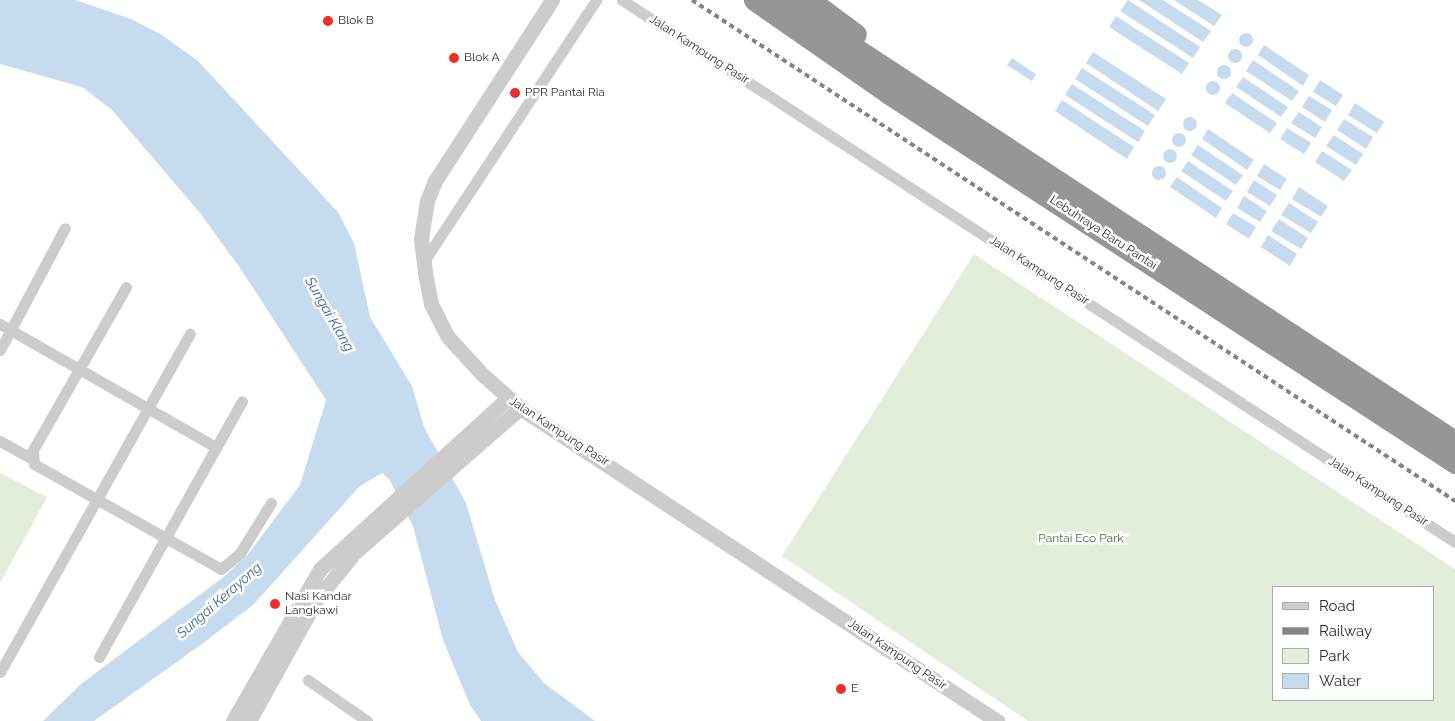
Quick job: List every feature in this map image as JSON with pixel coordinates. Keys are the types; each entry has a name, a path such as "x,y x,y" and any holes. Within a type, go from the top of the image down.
{"highway":[{"name":"Lebuhraya Baru Pantai","path":"754,0 889,94 1455,463"},
{"name":"Lebuhraya Baru Pantai","path":"782,0 1455,440"},
{"path":"810,0 903,71 939,104"}],"street":[{"name":"Jalan Kampung Pasir","path":"552,0 435,182 422,223 424,261 432,304 448,337 507,399 997,721"},
{"path":"424,261 596,0"},
{"name":"Jalan Kampung Pasir","path":"622,0 1455,542"},
{"path":"0,350 12,331 65,228"},
{"path":"31,458 126,287"},
{"path":"0,324 216,448"},
{"path":"0,672 190,334"},
{"path":"233,721 305,592 320,569 351,547 480,432 507,399"},
{"path":"98,657 242,401"},
{"path":"480,432 520,408"},
{"path":"0,441 31,458 38,467 221,569 230,564 240,553 272,503"},
{"path":"249,721 316,600 351,547"},
{"path":"308,680 367,721"}],"green space":[{"name":"Pantai Eco Park","path":"974,254 1455,569 1455,721 1028,721 782,556"},
{"path":"0,473 47,497 0,583"}],"water":[{"path":"0,0 75,0 131,19 162,35 198,61 338,212 354,243 370,317 412,386 424,427 466,503 495,600 518,652 544,683 595,721 481,721 470,705 443,640 413,526 389,479 382,473 360,486 253,605 202,644 94,721 43,721 81,684 226,575 249,553 300,485 326,400 240,268 200,213 112,110 82,87 0,64"},
{"path":"1128,0 1200,47 1193,58 1120,11"},
{"path":"1139,0 1163,0 1211,31 1203,42"},
{"path":"1174,0 1198,0 1222,15 1214,26"},
{"path":"1116,16 1189,63 1182,74 1109,27"},
{"path":"1243,33 1249,33 1253,40 1249,47 1243,47 1239,43 1239,37"},
{"path":"1264,45 1309,75 1303,86 1258,55"},
{"path":"1232,49 1238,49 1242,56 1238,63 1232,63 1228,59 1228,53"},
{"path":"1093,52 1166,99 1158,111 1086,63"},
{"path":"1012,58 1036,74 1032,81 1007,65"},
{"path":"1253,60 1299,91 1292,101 1246,71"},
{"path":"1221,65 1227,65 1231,72 1227,79 1221,79 1217,75 1217,69"},
{"path":"1082,68 1155,115 1148,126 1075,79"},
{"path":"1243,77 1288,107 1281,117 1236,87"},
{"path":"1320,80 1343,95 1336,106 1313,92"},
{"path":"1210,81 1216,81 1220,88 1216,95 1210,95 1206,91 1206,85"},
{"path":"1072,84 1145,131 1138,142 1065,95"},
{"path":"1232,93 1277,123 1270,133 1225,103"},
{"path":"1309,96 1332,110 1325,122 1302,107"},
{"path":"1062,100 1134,147 1127,159 1055,111"},
{"path":"1355,103 1384,122 1377,133 1348,115"},
{"path":"1299,112 1322,127 1315,138 1291,123"},
{"path":"1187,117 1193,117 1197,124 1193,131 1187,131 1183,127 1183,121"},
{"path":"1344,119 1373,137 1366,149 1337,130"},
{"path":"1287,128 1311,143 1304,154 1280,139"},
{"path":"1208,129 1254,160 1247,170 1202,139"},
{"path":"1176,133 1182,133 1186,140 1182,147 1176,147 1172,143 1172,137"},
{"path":"1334,135 1363,154 1356,165 1326,146"},
{"path":"1198,145 1243,175 1236,185 1191,155"},
{"path":"1167,149 1173,149 1177,156 1173,163 1167,163 1163,159 1163,153"},
{"path":"1322,151 1352,170 1344,181 1315,162"},
{"path":"1188,161 1233,191 1226,201 1181,171"},
{"path":"1264,164 1287,179 1280,190 1257,176"},
{"path":"1156,166 1162,166 1166,173 1162,180 1156,180 1152,176 1152,170"},
{"path":"1177,177 1222,208 1216,218 1170,187"},
{"path":"1254,180 1277,195 1270,206 1247,192"},
{"path":"1299,187 1328,206 1321,217 1292,199"},
{"path":"1244,196 1267,211 1260,222 1237,208"},
{"path":"1289,203 1318,222 1311,233 1281,215"},
{"path":"1233,213 1256,227 1249,239 1226,224"},
{"path":"1279,219 1308,238 1301,249 1271,231"},
{"path":"1268,235 1297,254 1290,266 1261,247"}],"railway":[{"path":"692,0 1455,501"}],"place":[{"name":"Blok B","path":"328,21"},
{"name":"Blok A","path":"454,58"},
{"name":"PPR Pantai Ria","path":"515,93"},
{"name":"Nasi Kandar Langkawi","path":"275,604"},
{"name":"E","path":"841,689"}],"water label":[{"name":"Sungai Klang","path":"330,314"},
{"name":"Sungai Kerayong","path":"219,600"}]}
